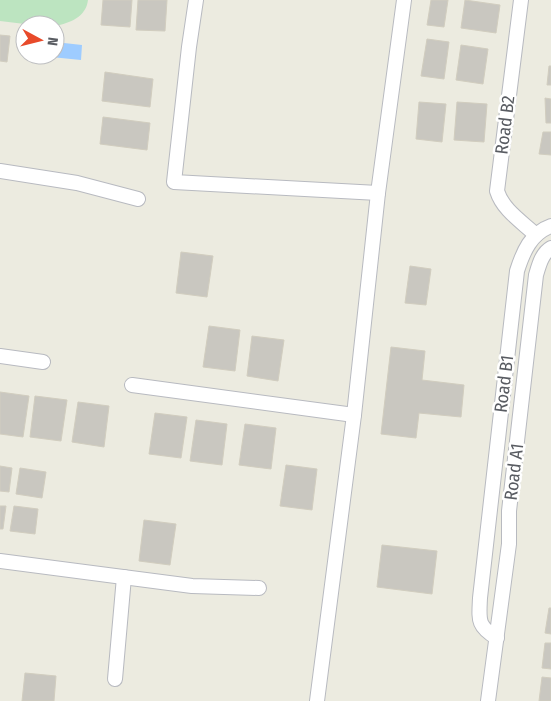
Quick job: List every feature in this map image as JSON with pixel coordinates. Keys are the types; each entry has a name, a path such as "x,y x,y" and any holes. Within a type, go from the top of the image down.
{"street":[{"path":"196,0 174,182 378,193"},
{"path":"317,701 354,415 378,193 404,0"},
{"name":"Road B2","path":"522,0 496,191 500,201 506,208 536,235"},
{"path":"0,171 77,183 138,199"},
{"name":"Road B1","path":"497,638 482,628 479,615 517,271 528,245 536,235 551,226"},
{"name":"Road A1","path":"488,701 509,544 509,511 536,274 540,262 547,250 551,248"},
{"path":"0,356 43,362"},
{"path":"132,385 354,415"},
{"path":"0,561 192,586 259,588"},
{"path":"115,679 124,577"}],"green space":[{"path":"0,0 88,0 87,6 81,15 65,23 65,15 15,15 15,23 0,21"}],"water":[{"path":"65,43 82,45 81,60 65,58"}],"building":[{"path":"103,0 132,0 130,27 101,25"},
{"path":"138,0 167,0 165,31 136,30"},
{"path":"431,0 448,0 444,27 427,25"},
{"path":"465,0 500,5 496,33 461,28"},
{"path":"0,35 10,36 7,62 0,61"},
{"path":"427,39 449,42 444,79 421,76"},
{"path":"461,45 488,49 483,84 456,80"},
{"path":"549,66 551,66 551,85 547,85"},
{"path":"105,72 153,79 150,107 102,101"},
{"path":"545,98 551,99 551,123 546,123"},
{"path":"419,102 446,104 442,142 416,139"},
{"path":"457,102 487,104 484,142 454,140"},
{"path":"103,117 150,123 147,150 100,144"},
{"path":"543,132 551,132 551,155 539,154"},
{"path":"181,252 213,256 207,297 176,293"},
{"path":"410,266 431,269 426,305 405,303"},
{"path":"209,326 240,330 235,371 203,367"},
{"path":"252,336 284,340 278,381 247,376"},
{"path":"391,347 425,351 422,380 464,385 461,417 419,413 416,438 381,434"},
{"path":"0,392 29,396 23,437 0,434"},
{"path":"35,396 67,400 61,441 30,437"},
{"path":"78,402 109,406 104,447 72,442"},
{"path":"155,413 187,417 181,458 149,454"},
{"path":"196,420 227,424 222,465 190,461"},
{"path":"245,424 276,428 271,469 239,465"},
{"path":"286,465 317,469 312,510 280,506"},
{"path":"0,466 12,468 9,492 0,491"},
{"path":"20,468 46,472 42,498 16,494"},
{"path":"0,506 6,506 3,529 0,529"},
{"path":"14,506 38,509 35,534 10,531"},
{"path":"144,520 176,524 170,565 139,561"},
{"path":"382,545 437,551 432,594 377,587"},
{"path":"549,608 551,608 551,634 545,633"},
{"path":"545,643 551,643 551,669 542,668"},
{"path":"25,673 56,676 54,701 22,701"},
{"path":"542,677 551,678 551,701 539,701"}]}
